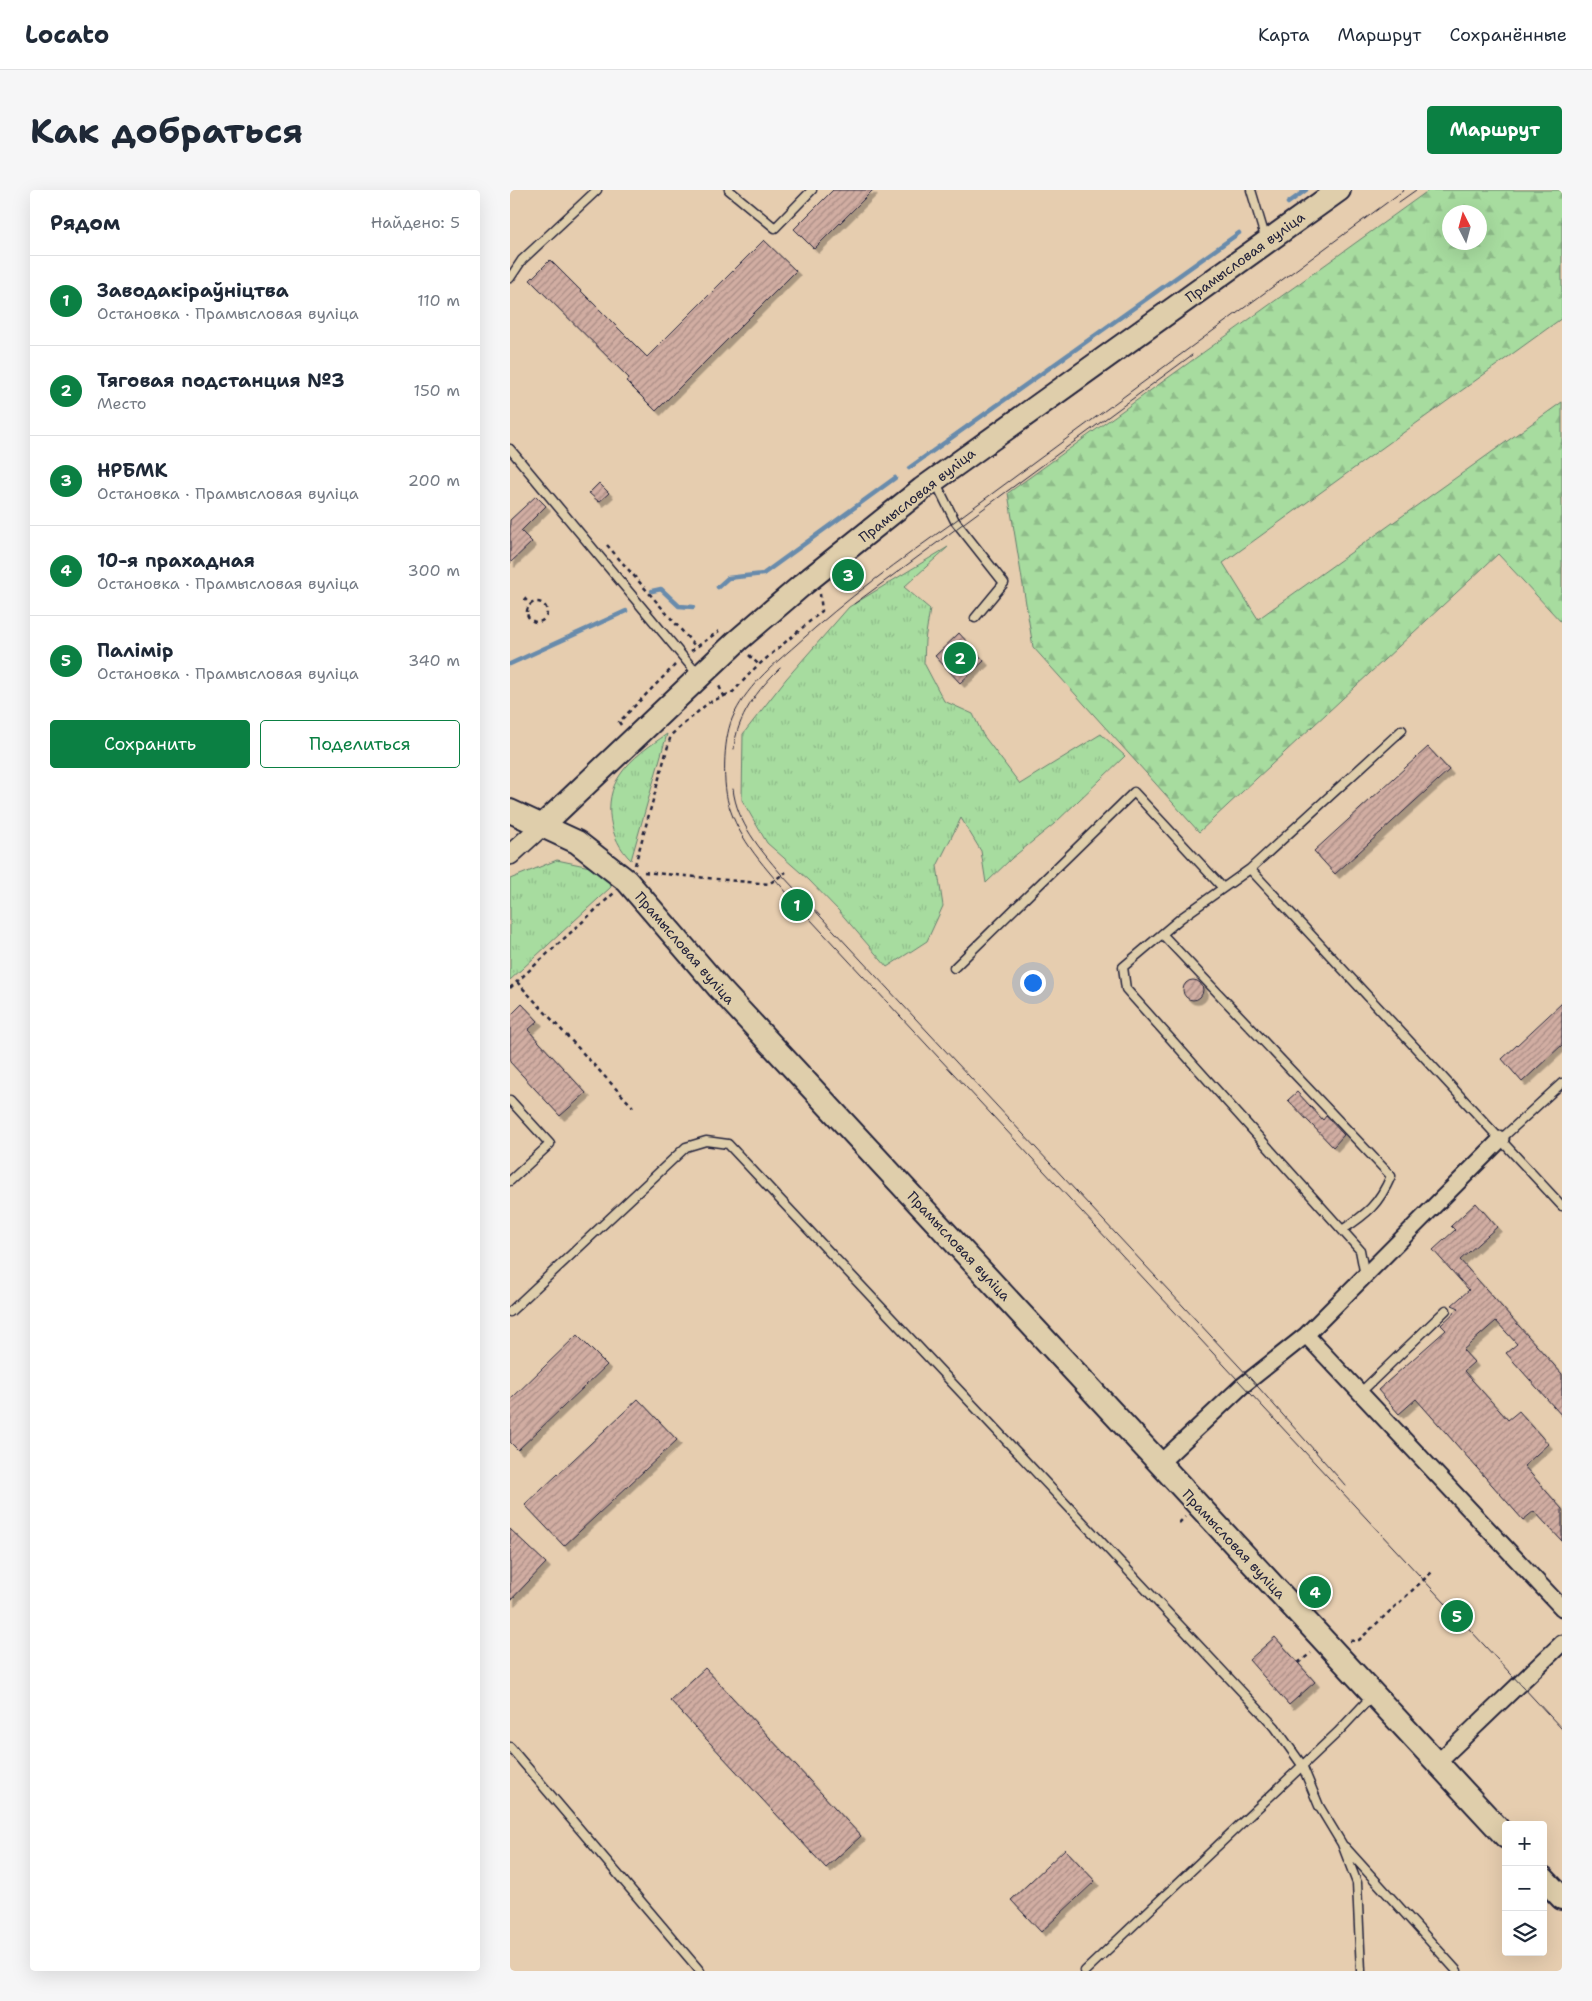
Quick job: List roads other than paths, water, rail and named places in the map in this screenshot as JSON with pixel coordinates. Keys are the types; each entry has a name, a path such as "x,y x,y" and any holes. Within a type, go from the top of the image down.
{"main road":[{"name":"Прамысловая вуліца","path":"1339,190 934,479 736,641 543,825 577,842 627,881 726,995 1502,1833"},
{"path":"510,810 543,825"},
{"path":"1547,1882 1562,1898"}],"street":[{"path":"510,855 543,825"},
{"path":"1160,1463 1242,1386 1306,1335 1501,1139"},
{"path":"1306,1335 1562,1608"},
{"path":"1437,1763 1562,1643"}],"lane":[{"path":"510,278 522,260 597,190"},
{"path":"729,190 775,228 812,190"},
{"path":"1251,190 1267,242"},
{"path":"510,449 700,677"},
{"path":"934,479 955,521 1004,582 975,618"},
{"path":"1365,1276 1360,1250 1126,989 1123,967 1162,934 1250,869 1402,730"},
{"path":"954,968 1134,792 1223,888"},
{"path":"1250,869 1562,1206"},
{"path":"1162,934 1391,1176 1382,1196 1367,1214 1342,1230"},
{"path":"1501,1139 1562,1083"},
{"path":"510,1100 550,1144 510,1181"},
{"path":"510,1312 686,1147 706,1141 728,1144 1268,1720 1302,1765 1319,1806 1342,1844 1357,1883 1361,1971"},
{"path":"1360,1393 1446,1310"},
{"path":"1085,1971 1338,1732 1374,1694"},
{"path":"510,1747 700,1971"},
{"path":"1342,1844 1457,1971"}],"waterway":[{"path":"1288,203 1306,190"},
{"path":"909,468 1239,233"},
{"path":"718,587 728,578 763,574 895,478"},
{"path":"652,591 661,589 679,606 693,607"},
{"path":"510,664 626,611"}],"tram line":[{"path":"1404,190 894,565 815,628 778,661 744,697 732,719 725,751 727,800 742,836 759,860 797,905 1562,1729"},
{"path":"1399,202 1416,190"},
{"path":"854,604 1192,355"},
{"path":"734,749 739,726 744,715 756,695 780,668"},
{"path":"733,789 735,801 744,824 781,874 1251,1379 1346,1486"}],"place":[{"name":"НРБМК","path":"848,575"},
{"name":"Тяговая подстанция №3","path":"960,658"},
{"name":"Заводакіраўніцтва","path":"797,905"},
{"name":"10-я прахадная","path":"1315,1592"},
{"name":"Палімір","path":"1457,1616"}]}
